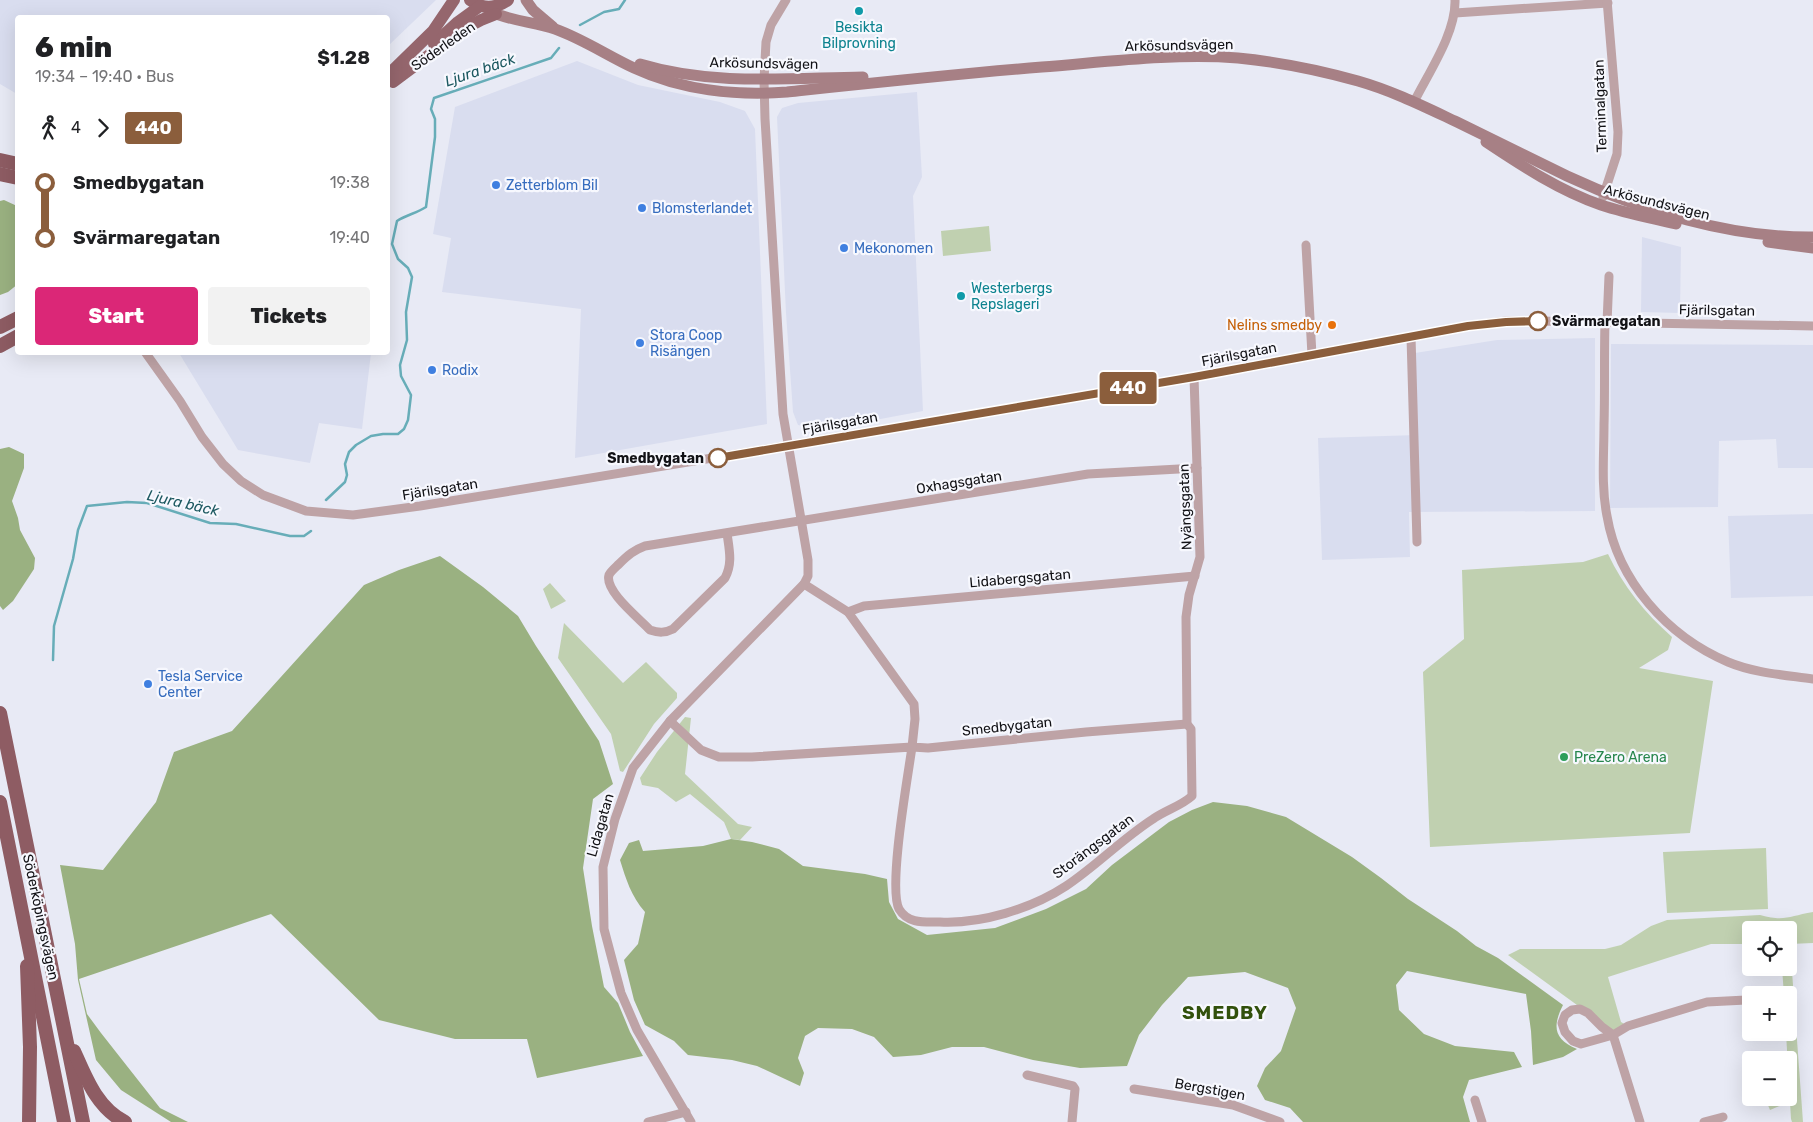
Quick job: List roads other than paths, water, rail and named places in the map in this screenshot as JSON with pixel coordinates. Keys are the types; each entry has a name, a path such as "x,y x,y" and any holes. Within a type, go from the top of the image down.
{"highway":[{"path":"0,160 15,163"},
{"path":"0,174 15,177"},
{"path":"0,327 15,320"},
{"path":"0,346 15,338"},
{"name":"Söderköpingsvägen","path":"0,713 83,1122"},
{"name":"Söderköpingsvägen","path":"0,802 64,1122"},
{"path":"26,928 30,1047 29,1122"},
{"path":"64,1031 91,1088 109,1111 125,1122"}],"main road":[{"name":"Söderleden","path":"390,80 433,31 454,0"},
{"path":"478,4 496,6 508,0"},
{"name":"Arkösundsvägen","path":"526,0 533,10 557,30"},
{"name":"Söderleden","path":"390,80 478,4"},
{"name":"Arkösundsvägen","path":"478,4 496,14 557,30 635,69 659,78 710,90 764,94 924,77 1179,57 1237,58 1310,69 1360,82 1414,102 1568,176 1605,192 1679,218 1724,229 1770,236 1813,237"},
{"name":"Söderleden","path":"390,80 464,29 496,14"},
{"name":"Arkösundsvägen","path":"607,54 644,66 694,76 764,80 924,77"},
{"name":"Arkösundsvägen","path":"1455,121 1539,176 1601,205 1753,240 1813,248"}],"street":[{"path":"786,0 768,33 764,94 783,414 809,567 808,576 804,584 848,612 914,704 915,720 912,747"},
{"path":"1414,102 1450,31 1455,13 1455,0"},
{"name":"Terminalgatan","path":"1455,13 1608,2 1618,132 1617,154 1601,205"},
{"path":"1306,245 1312,355"},
{"path":"1609,276 1606,322 1604,488 1607,516 1615,548 1624,567 1636,588 1662,619 1691,642 1728,662 1765,672 1813,679"},
{"name":"Fjärilsgatan","path":"156,355 202,437 223,464 241,481 263,496 306,511 353,516 788,446 1506,322 1813,326"},
{"path":"1412,337 1417,542"},
{"name":"Fjärilsgatan","path":"147,355 180,401"},
{"name":"Nyängsgatan","path":"1187,724 1186,617 1189,595 1200,557 1194,377"},
{"name":"Oxhagsgatan","path":"727,533 730,561 729,570 725,578 673,629 666,632 650,630 614,593 608,584 610,574 635,549 727,533 1088,474 1197,468"},
{"name":"Lidabergsgatan","path":"848,612 864,606 1195,576"},
{"name":"Lidagatan","path":"692,1122 637,1030 621,993 604,929 603,867 618,810 634,768 670,721 804,584"},
{"name":"Smedbygatan","path":"670,721 701,750 719,757 752,757 912,747 928,748 1187,724"},
{"name":"Storängsgatan","path":"912,747 895,893 898,907 904,916 915,922 958,923 1020,910 1065,887 1152,819 1185,802 1192,796 1191,729 1187,724"},
{"path":"1640,1122 1613,1035 1588,1013 1580,1009 1572,1010 1565,1015 1562,1024 1565,1032 1573,1041 1581,1044 1613,1035 1628,1026 1707,1002 1742,1000"},
{"path":"1027,1075 1073,1086 1075,1089 1072,1122"},
{"name":"Bergstigen","path":"1134,1089 1233,1105 1280,1122"},
{"path":"1475,1100 1482,1122"},
{"path":"648,1122 686,1112"},
{"path":"1704,1122 1723,1117"}],"waterway":[{"name":"Ljura bäck","path":"580,25 604,12 619,9 625,0"},
{"name":"Ljura bäck","path":"326,500 345,482 347,475 345,464 349,452 356,445 371,436 398,434 404,429 408,420 411,395 401,376 400,365 407,340 406,312 412,277 408,268 398,259 392,244 397,221 426,207 435,137 435,119 431,109 434,98 551,58 559,48"},
{"name":"Ljura bäck","path":"53,660 54,626 73,559 78,530 87,506 127,502 147,503 210,523 236,524 290,536 304,536 311,531"}],"place":[{"name":"Besikta Bilprovning","path":"859,11"},
{"name":"Zetterblom Bil","path":"496,185"},
{"name":"Blomsterlandet","path":"642,208"},
{"name":"Mekonomen","path":"844,248"},
{"name":"Westerbergs Repslageri","path":"961,296"},
{"name":"Svärmaregatan","path":"1538,321"},
{"name":"Nelins smedby","path":"1332,325"},
{"name":"Stora Coop Risängen","path":"640,343"},
{"name":"Rodix","path":"432,370"},
{"name":"Smedbygatan","path":"718,458"},
{"name":"Tesla Service Center","path":"148,684"},
{"name":"PreZero Arena","path":"1564,757"}],"district":[{"name":"SMEDBY","path":"1225,1012"}]}
